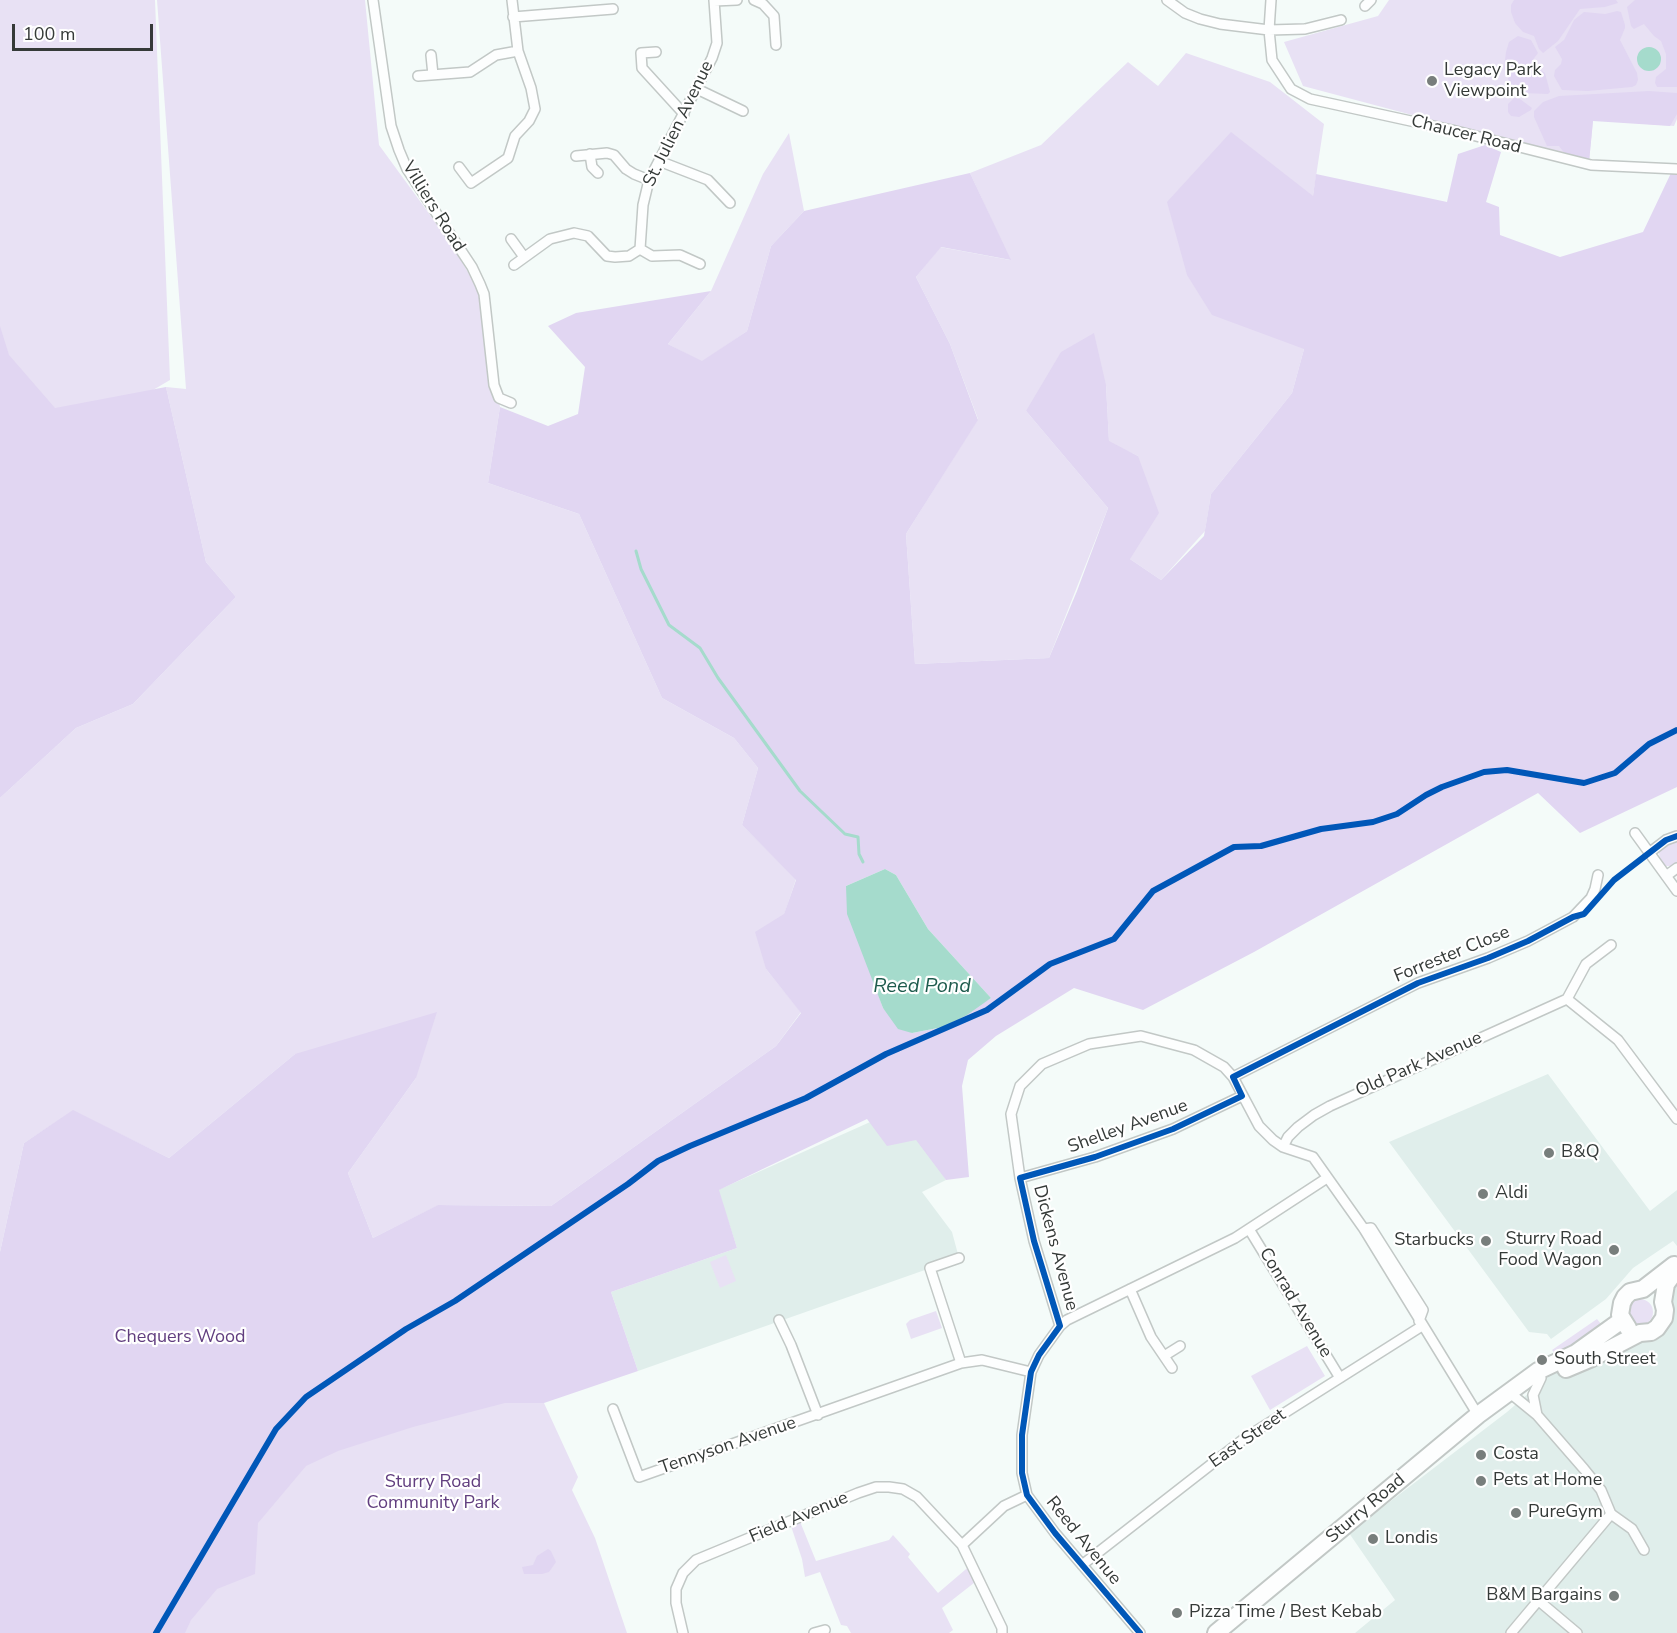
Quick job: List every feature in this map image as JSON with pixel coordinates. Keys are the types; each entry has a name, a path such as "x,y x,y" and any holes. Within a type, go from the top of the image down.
{"highway":[{"path":"1640,1333 1626,1327 1622,1320 1620,1309 1625,1297 1677,1263"},
{"name":"Sturry Road","path":"1514,1390 1592,1358 1640,1333 1651,1332 1662,1322 1665,1313 1663,1302 1666,1284 1677,1269"},
{"path":"1642,1288 1655,1292 1663,1302"},
{"name":"Sturry Road","path":"1216,1633 1478,1415 1538,1371 1576,1353 1622,1320"}],"street":[{"name":"Villiers Road","path":"373,0 392,126 399,150 407,169 480,284 484,294 494,385 499,398 511,402"},
{"path":"459,167 471,183 508,158 515,136 529,121 535,109 531,88 518,51 512,0"},
{"path":"592,0 592,11"},
{"path":"714,1 737,0"},
{"path":"754,0 763,4 774,16 776,45"},
{"path":"1167,0 1185,13 1200,19 1269,30 1305,29 1341,20"},
{"path":"1269,30 1271,0"},
{"name":"St. Julien Avenue","path":"640,249 643,205 649,180 697,89 717,43 714,1"},
{"path":"513,18 613,9"},
{"name":"Chaucer Road","path":"1269,30 1272,60 1291,88 1315,101 1452,130 1591,165 1677,169"},
{"path":"418,76 470,72 496,55 518,51"},
{"path":"656,52 641,53 642,68 684,114"},
{"path":"431,55 433,75"},
{"path":"697,89 743,111"},
{"path":"576,156 608,153 614,155 626,169 649,180"},
{"path":"590,154 592,167 598,173"},
{"path":"659,161 708,180 730,203"},
{"path":"514,265 550,239 574,233 588,236 607,256 615,258 629,256 640,249 652,256 680,255 700,264"},
{"path":"511,239 524,257"},
{"path":"1635,833 1677,891"},
{"path":"1649,853 1666,840 1677,836"},
{"path":"1666,876 1677,868"},
{"name":"Forrester Close","path":"1233,1077 1418,983 1488,958 1573,917 1591,898 1598,875"},
{"path":"1611,945 1586,964 1567,999 1618,1040 1677,1119"},
{"name":"Old Park Avenue","path":"1283,1147 1288,1137 1298,1127 1330,1106 1567,999"},
{"name":"Dickens Avenue","path":"1060,1326 1034,1241 1020,1178 1011,1114 1020,1086 1042,1064 1089,1044 1141,1036 1194,1050 1224,1067 1233,1077"},
{"path":"1233,1077 1259,1126 1283,1147 1313,1157 1364,1229 1478,1415"},
{"name":"Shelley Avenue","path":"1020,1178 1095,1157 1163,1133 1242,1096"},
{"name":"Reed Avenue","path":"1140,1633 1055,1533 1027,1495 1022,1473 1022,1435 1031,1372 1039,1355 1067,1320 1250,1229 1327,1178"},
{"name":"Conrad Avenue","path":"1250,1229 1340,1378"},
{"path":"959,1258 930,1268 961,1362"},
{"path":"1130,1289 1151,1337 1172,1368"},
{"name":"Tennyson Avenue","path":"779,1320 792,1344 818,1415"},
{"name":"East Street","path":"1082,1565 1245,1438 1421,1324"},
{"path":"1164,1356 1180,1346"},
{"name":"Tennyson Avenue","path":"613,1409 639,1478 961,1362 982,1360 1031,1372"},
{"path":"1537,1415 1533,1395 1541,1378"},
{"path":"1514,1390 1601,1490 1611,1514 1632,1529 1644,1550"},
{"name":"Field Avenue","path":"683,1633 676,1603 676,1589 689,1566 715,1552 876,1487 889,1486 903,1489 917,1497 962,1545 1002,1633"},
{"path":"962,1545 1004,1506 1027,1495"},
{"path":"1511,1633 1611,1514"},
{"path":"1539,1601 1577,1633"},
{"path":"814,1633 825,1630"}],"shaded area":[{"path":"1548,1074 1650,1211 1677,1190 1677,1246 1673,1241 1633,1268 1606,1299 1551,1339 1547,1334 1529,1332 1389,1142"},
{"path":"906,1106 946,1180 922,1192 952,1232 959,1258 638,1371 611,1292 737,1248 718,1190"},
{"path":"1677,1269 1677,1633 1355,1633 1395,1600 1349,1533 1507,1412 1551,1374 1651,1332"}],"green space":[{"path":"0,0 155,0 170,380 0,480"},
{"path":"157,0 365,0 379,145 452,245 479,291 500,407 488,483 579,514 662,698 734,738 758,768 742,825 796,879 766,969 801,1012 776,1046 551,1206 439,1205 373,1238 348,1173 416,1078 295,1054 169,1158 73,1111 24,1143 0,1252 0,798 76,728 133,704 236,597 206,562 166,387 186,389"},
{"path":"1389,0 1677,0 1677,119 1674,126 1593,120 1589,162 1303,86 1284,42 1378,16"},
{"path":"1514,0 1616,0 1618,3 1605,7 1580,9 1558,41 1543,53 1534,36 1523,32 1515,23 1511,12"},
{"path":"1635,0 1677,0 1677,87 1657,87 1655,83 1656,77 1666,69 1666,54 1661,41 1644,24 1634,29 1631,26 1627,7"},
{"path":"1584,12 1605,14 1621,12 1625,25 1620,40 1637,73 1636,85 1588,91 1562,90 1554,76 1562,59 1555,47 1564,40 1574,20"},
{"path":"1518,36 1531,40 1538,53 1532,61 1533,65 1545,73 1550,92 1548,94 1522,93 1513,90 1504,68 1509,42"},
{"path":"1186,53 1270,82 1324,124 1313,196 1304,349 1292,393 1211,494 1205,531 1161,580 1130,559 1138,456 1109,442 1106,385 1026,411 1108,508 1049,658 915,664 906,534 978,419 950,344 916,277 940,247 1010,260 970,173 1041,145 1128,62 1158,86"},
{"path":"1649,91 1677,93 1677,114 1670,126 1593,121 1589,162 1566,155 1559,146 1547,146 1534,117 1534,111 1543,102 1559,96"},
{"path":"1516,96 1532,108 1519,117 1511,116 1508,112 1508,104"},
{"name":"Chequers Wood","path":"1231,132 1313,196 1316,174 1447,202 1458,154 1485,145 1501,152 1486,202 1499,207 1500,235 1560,257 1643,232 1671,173 1677,175 1677,787 1580,833 1538,793 1254,952 1143,1010 1074,988 996,1036 968,1060 962,1086 969,1177 946,1180 916,1140 887,1146 867,1119 719,1190 737,1248 611,1292 638,1371 544,1403 505,1403 413,1427 338,1451 306,1466 258,1523 255,1574 217,1589 191,1620 185,1633 0,1633 0,1252 24,1143 73,1110 169,1158 295,1054 437,1012 416,1078 348,1173 373,1238 438,1205 551,1206 776,1046 801,1013 766,969 755,932 784,914 796,880 742,825 758,768 734,738 662,698 579,514 488,483 500,407 548,426 578,414 585,367 548,326 576,313 711,291 668,344 702,361 747,331 771,246 804,211 970,173 1011,260 941,247 916,277 950,344 978,420 906,534 915,664 1049,658 1108,508 1026,411 1061,352 1094,333 1106,385 1109,441 1138,456 1159,513 1130,559 1161,580 1204,536 1211,494 1292,393 1304,349 1212,315 1187,275 1167,202","holes":["885,869 896,875 928,929 991,998 943,1027 912,1033 883,1008 867,963 846,886"]},
{"path":"789,133 804,211 771,246 747,331 702,362 668,344 711,291 763,174"},
{"path":"0,326 9,355 55,408 166,387 206,562 236,597 133,704 76,728 0,798"},
{"path":"1677,839 1677,863 1666,866 1660,861 1661,847"},
{"path":"726,1255 736,1281 720,1288 710,1262"},
{"name":"Sturry Road Community Park","path":"506,1283 544,1403 578,1477 572,1490 595,1538 627,1633 162,1633 218,1543"},
{"path":"1640,1299 1649,1303 1653,1312 1649,1321 1640,1325 1631,1321 1627,1312 1631,1303"},
{"path":"936,1311 942,1328 911,1339 906,1324 910,1320"},
{"path":"1597,1319 1606,1330 1557,1356 1552,1350"},
{"path":"1307,1346 1325,1376 1270,1410 1251,1376"},
{"path":"799,1519 816,1561 889,1540 893,1535 938,1593 972,1564 979,1579 942,1608 953,1630 949,1633 851,1633 847,1626 841,1625 820,1572 805,1577 802,1559 790,1523"},
{"path":"548,1549 556,1562 549,1572 524,1574 522,1567 533,1565 537,1556"}],"water":[{"path":"1649,47 1658,50 1661,59 1658,68 1649,71 1640,68 1637,59 1640,50"},
{"name":"Reed Pond","path":"885,869 896,875 928,929 991,998 967,1015 943,1027 912,1033 898,1029 883,1008 847,914 846,886"}],"waterway":[{"path":"636,551 641,569 669,625 700,648 718,678 800,791 845,834 858,837 859,854 863,862"}],"cycle path":[{"path":"156,1633 276,1429 306,1397 406,1329 455,1301 628,1184 658,1161 806,1098 886,1054 987,1010 1050,964 1114,939 1153,891 1234,847 1261,846 1321,829 1373,822 1397,814 1442,787 1484,772 1507,770 1584,783 1615,773 1649,744 1677,730"},
{"path":"1140,1633 1055,1533 1027,1495 1022,1473 1022,1435 1031,1372 1039,1355 1060,1326 1034,1241 1020,1178 1095,1157 1173,1129 1242,1096 1233,1077 1418,983 1488,958 1528,941 1573,917 1584,914 1614,880 1666,840 1677,836"}],"place":[{"name":"Legacy Park Viewpoint","path":"1432,81"},
{"name":"B&Q","path":"1549,1153"},
{"name":"Aldi","path":"1483,1194"},
{"name":"Starbucks","path":"1486,1241"},
{"name":"Sturry Road Food Wagon","path":"1614,1250"},
{"name":"South Street","path":"1542,1360"},
{"name":"Costa","path":"1481,1455"},
{"name":"Pets at Home","path":"1481,1481"},
{"name":"PureGym","path":"1516,1513"},
{"name":"Londis","path":"1373,1539"},
{"name":"B&M Bargains","path":"1614,1596"},
{"name":"Pizza Time / Best Kebab","path":"1177,1613"}]}
